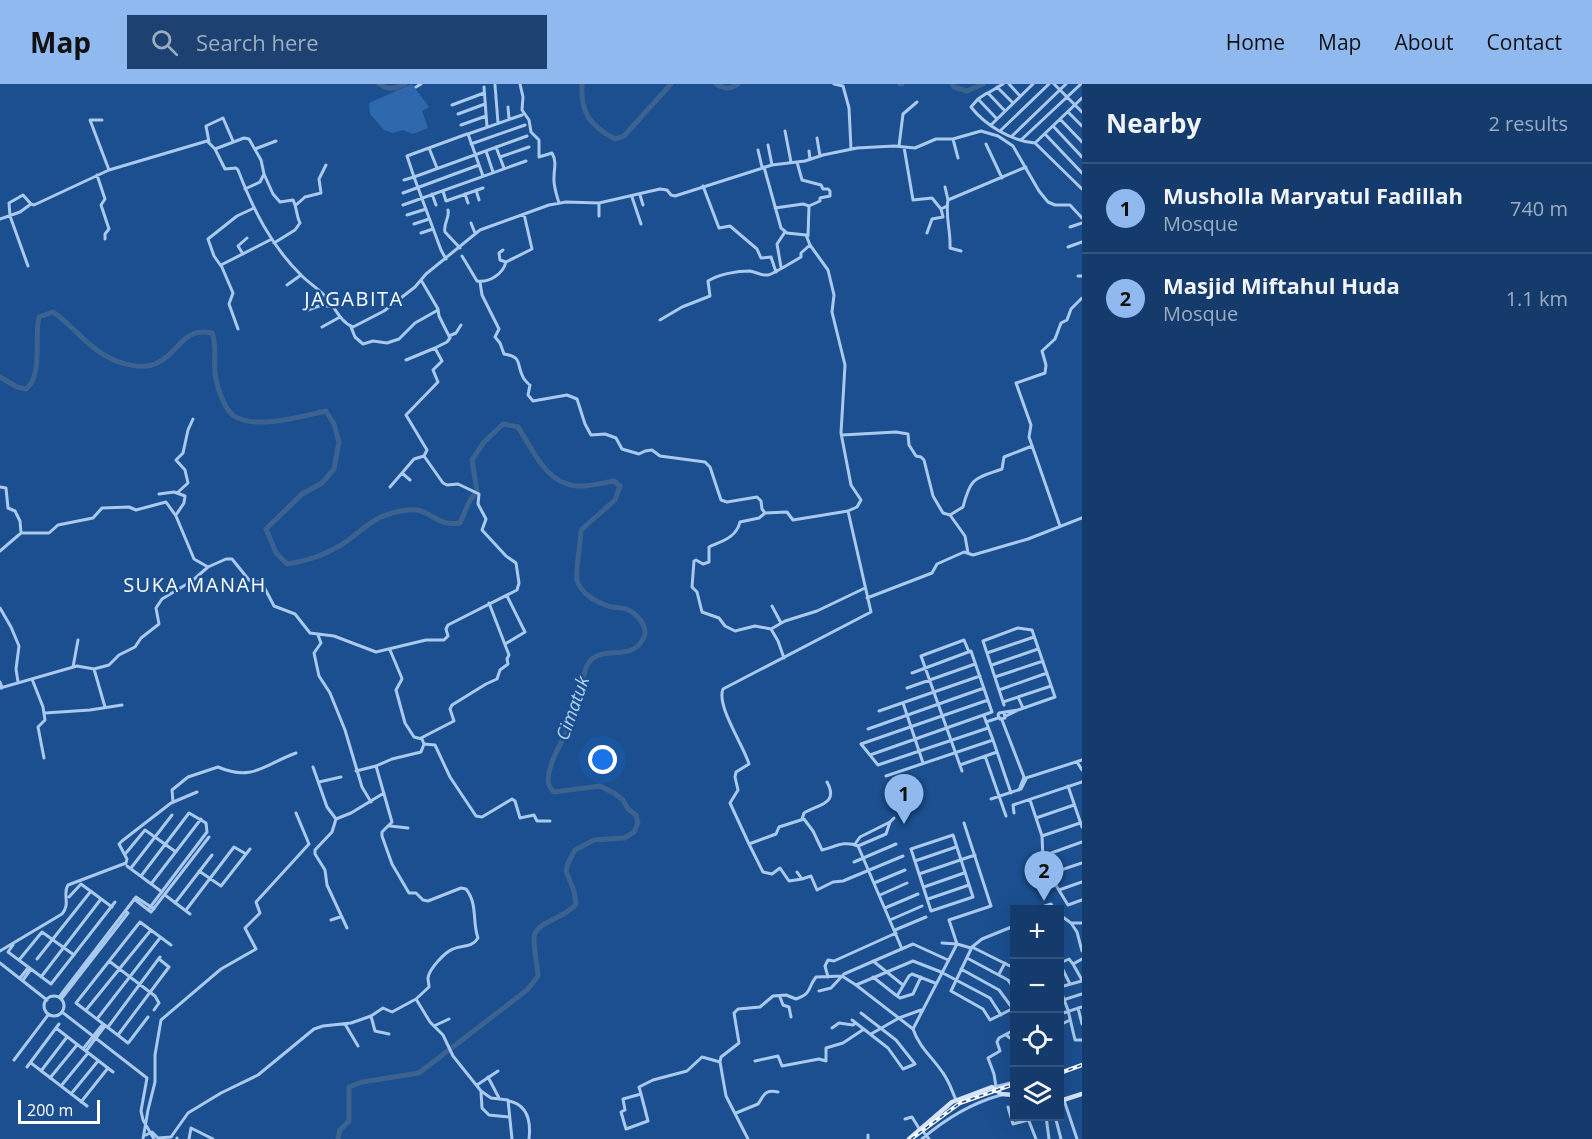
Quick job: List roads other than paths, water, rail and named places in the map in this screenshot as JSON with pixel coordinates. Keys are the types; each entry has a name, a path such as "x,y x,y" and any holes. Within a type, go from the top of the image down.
{"main road":[{"path":"909,1139 942,1109 956,1100 995,1087 1002,1095 1010,1095"},
{"path":"1064,1099 1082,1094"}],"street":[{"path":"416,87 421,84"},
{"path":"520,84 523,97 522,110 529,120 531,132 539,140 539,156 552,153 554,155 556,170 554,177 559,203"},
{"path":"834,84 843,86 848,104 852,149"},
{"path":"1003,84 978,99 971,107 985,122 1000,131 1035,143 1082,189"},
{"path":"1009,84 1021,96"},
{"path":"1024,84 1029,88"},
{"path":"991,125 1033,84"},
{"path":"1000,131 1049,84"},
{"path":"1054,84 1082,112"},
{"path":"1012,136 1066,84"},
{"path":"1021,140 1081,84"},
{"path":"495,85 498,123"},
{"path":"484,87 488,127"},
{"path":"997,87 1013,103"},
{"path":"452,105 484,93"},
{"path":"988,93 1005,111"},
{"path":"1035,143 1082,98"},
{"path":"978,99 997,119"},
{"path":"899,146 903,116 917,102"},
{"path":"458,114 486,104"},
{"path":"508,107 509,119"},
{"path":"1068,111 1082,126"},
{"path":"446,259 406,156 522,115"},
{"path":"461,125 486,116"},
{"path":"233,141 224,118 206,126 209,141 225,169 236,168 238,170 254,208 273,241 301,275 324,294 363,344 373,341 387,343 399,339 415,323 438,310"},
{"path":"1060,119 1082,142"},
{"path":"102,120 90,120 109,170"},
{"path":"471,144 525,125"},
{"path":"1053,126 1082,157"},
{"path":"785,131 791,162"},
{"path":"351,327 382,313 475,233 525,214 559,203 599,203 664,189 675,196 763,167 797,162 852,149 899,146 915,148 936,139 953,139 981,131 998,136 1013,146 1035,186 1048,202 1056,206 1070,206 1082,218"},
{"path":"468,134 483,176"},
{"path":"1045,134 1082,173"},
{"path":"404,180 526,136"},
{"path":"215,149 247,138 255,149 273,194 280,202 293,200 300,224 295,230 221,266"},
{"path":"817,138 820,156"},
{"path":"953,139 958,158"},
{"path":"0,219 109,170 209,141"},
{"path":"255,149 276,141"},
{"path":"986,144 1002,178"},
{"path":"768,145 772,165"},
{"path":"496,147 504,168"},
{"path":"500,157 529,147"},
{"path":"904,147 913,200 932,198 941,209 943,217 932,219 927,233"},
{"path":"429,148 437,168"},
{"path":"758,150 781,228 785,232 804,234 828,270 834,295 832,312 845,365 842,435 850,485 861,500 857,507 848,511 793,520 787,512 765,513 759,518 740,522 739,529 733,536 709,547 709,562 703,564 694,561 692,587 697,592 702,612 719,618 735,631 755,626 771,629 781,623 817,611 865,588"},
{"path":"486,151 493,172"},
{"path":"809,151 810,159"},
{"path":"403,205 525,161"},
{"path":"775,208 803,204 809,206 820,201 820,198 830,196 830,191 823,189 821,185 802,180 797,162"},
{"path":"296,205 305,197 321,192 319,179 326,165"},
{"path":"402,193 479,165"},
{"path":"948,200 1026,167"},
{"path":"245,189 260,182 264,174"},
{"path":"97,175 105,199 101,205 109,228 105,239"},
{"path":"703,186 719,228 730,226 757,249 761,258 771,257 776,272"},
{"path":"945,187 948,200 950,248 961,251"},
{"path":"442,191 446,201 483,188"},
{"path":"476,190 479,200"},
{"path":"432,194 436,205"},
{"path":"465,194 468,203"},
{"path":"28,267 10,216 9,201 24,195 31,204"},
{"path":"640,195 644,205"},
{"path":"632,197 641,224"},
{"path":"599,203 599,216"},
{"path":"808,240 809,206"},
{"path":"941,209 947,206"},
{"path":"238,329 229,304 232,293 208,239 237,216 254,208"},
{"path":"407,215 426,209"},
{"path":"448,210 449,216 444,224 445,232 460,248"},
{"path":"502,250 499,253 500,260 506,262 532,249 525,214"},
{"path":"414,224 429,219"},
{"path":"471,223 475,233"},
{"path":"1070,227 1082,223"},
{"path":"421,233 433,229"},
{"path":"781,267 777,244 785,232"},
{"path":"243,254 238,246 247,238"},
{"path":"1068,247 1082,242"},
{"path":"660,320 682,307 710,297 708,281 717,276 749,271 769,275 801,257 801,253 810,245"},
{"path":"462,256 480,282 482,295 499,329 495,337 504,354 511,355 519,361 523,377 530,386 528,395 533,401 567,395 577,399 591,435 605,434 616,438 621,449 639,454 652,450 660,456 705,462 710,467 721,500 727,502 757,497 765,513"},
{"path":"480,282 495,277 505,267 506,262"},
{"path":"287,285 301,275"},
{"path":"406,360 449,341 438,310 421,280"},
{"path":"1060,526 1028,435 1031,425 1016,383 1045,373 1046,365 1042,352 1055,339 1061,322 1067,320 1072,308 1082,298"},
{"path":"308,310 319,306 333,306"},
{"path":"322,327 340,317"},
{"path":"449,336 456,333 461,326"},
{"path":"390,487 414,459 424,456 427,450 406,415 438,382 432,370 442,361 435,348"},
{"path":"177,494 188,483 185,470 176,460 183,453 193,419"},
{"path":"842,435 896,432 908,434 909,446 916,456 924,460 933,496 943,513 950,515 965,536 968,552"},
{"path":"950,515 963,507 968,488 974,480 1002,469 1004,457 1032,446"},
{"path":"0,682 1,688 78,666 94,669 112,663 119,655 135,647 141,638 159,624 156,608 159,602 192,581 208,567 226,559 232,559 249,580 263,585 274,606 295,614 310,633 334,636 373,651 390,650 426,640 444,640 448,636 446,629 448,625 514,592 519,587 517,565 482,531 486,519 478,504 478,493 458,484 444,484 424,456"},
{"path":"402,473 410,480"},
{"path":"0,487 6,488 8,508 15,511 20,520 21,533"},
{"path":"159,494 185,496 186,500 176,516"},
{"path":"0,551 21,533 49,532 58,525 93,518 104,507 129,507 136,510 147,509 166,502 176,516 194,559 208,567"},
{"path":"848,511 870,613 725,687 721,692 727,715 749,762 735,774 738,790 730,803 763,872 772,874 780,868 789,881 810,876 817,890 903,856"},
{"path":"867,598 921,579 932,573 937,564 964,552 973,555 1082,518"},
{"path":"505,644 525,632 506,596"},
{"path":"390,650 402,679 396,690 404,721 414,737 421,738 454,721 450,709 452,705 497,679 500,670 508,663 509,655 489,603"},
{"path":"772,606 781,623"},
{"path":"0,608 19,646 16,669 18,682"},
{"path":"986,722 1054,698 1051,686 1047,673 1032,630 1018,628 984,640 1004,703 1051,686"},
{"path":"771,629 784,658"},
{"path":"318,635 321,643 314,653 317,668 345,730 363,791 371,802"},
{"path":"987,653 1034,637"},
{"path":"73,668 78,640"},
{"path":"870,755 947,728 984,716 992,712 971,651 969,652 964,640 921,656 939,704 947,728 956,752 962,771"},
{"path":"991,665 1038,649"},
{"path":"912,673 969,652"},
{"path":"995,678 1042,661"},
{"path":"907,688 975,664"},
{"path":"94,669 105,707"},
{"path":"999,690 1047,673"},
{"path":"879,711 980,676"},
{"path":"32,679 45,713 45,720 38,727 44,758"},
{"path":"868,729 984,688"},
{"path":"1018,697 1023,708"},
{"path":"988,700 861,744 878,765 988,728"},
{"path":"903,703 923,763"},
{"path":"45,713 122,705"},
{"path":"984,716 1011,793"},
{"path":"991,799 1022,789 1025,778 1003,717"},
{"path":"356,771 421,752 424,744 421,738"},
{"path":"886,776 993,740"},
{"path":"424,744 435,745 450,777 476,816 482,817 512,799 515,801 520,818 534,815 537,821 550,821"},
{"path":"960,765 997,752"},
{"path":"173,802 172,790 188,777 218,767 233,773 253,773 296,753"},
{"path":"985,756 1006,816"},
{"path":"1025,778 1080,761 1082,770"},
{"path":"62,1012 147,1078 141,1111 145,1124 158,1138 170,1138 188,1113 221,1093 261,1074 314,1029 345,1024 371,1016 383,1008 392,1012 416,999 429,987 430,973 448,952 474,944 478,940 474,927 475,910 469,893 464,888 428,901 423,900 417,893 408,891 392,864 382,836 382,832 392,822 376,766"},
{"path":"313,768 327,807 336,819"},
{"path":"318,782 341,777"},
{"path":"802,819 804,813 826,802 831,796 832,791 827,782"},
{"path":"1014,813 1012,806 1082,782"},
{"path":"1042,836 1081,825 1068,786"},
{"path":"0,951 62,914 67,904 65,889 68,885 128,862 120,843 173,802 197,792"},
{"path":"347,928 325,881 325,871 315,854 315,849 332,832 336,819 384,794"},
{"path":"1030,800 1042,836 1043,856 1049,874 1068,905 1082,900"},
{"path":"1036,818 1074,805"},
{"path":"61,997 128,913 125,911 135,898 151,910 207,832 206,824 191,812 141,876"},
{"path":"296,813 308,846 315,849"},
{"path":"172,815 129,867 188,912 235,847 246,854"},
{"path":"894,818 858,838 856,845 902,949"},
{"path":"152,884 201,819"},
{"path":"749,844 776,834 779,827 802,819 808,822 822,850 842,843 856,845 886,834 890,822"},
{"path":"957,944 949,920 992,906 964,823"},
{"path":"390,826 408,828"},
{"path":"126,853 145,830 176,852"},
{"path":"952,835 957,847 973,897 931,911 911,849 952,835"},
{"path":"188,860 209,837"},
{"path":"1043,856 1082,842"},
{"path":"854,862 896,844"},
{"path":"144,1137 155,1082 155,1055 161,1020 221,969 255,951 255,945 244,928 260,913 256,902 294,858 308,846"},
{"path":"915,861 957,847"},
{"path":"199,871 221,886 250,849"},
{"path":"175,903 212,855"},
{"path":"919,874 975,855"},
{"path":"1049,874 1082,863"},
{"path":"874,883 905,870"},
{"path":"797,872 801,879"},
{"path":"924,886 965,873"},
{"path":"1059,890 1082,882"},
{"path":"880,895 907,883"},
{"path":"69,897 81,884 112,907"},
{"path":"927,899 969,885"},
{"path":"37,960 91,891"},
{"path":"885,908 918,894"},
{"path":"41,977 101,899"},
{"path":"13,945 8,952 51,984 115,902"},
{"path":"890,920 922,906"},
{"path":"331,920 340,917"},
{"path":"828,976 825,966 828,960 833,961 926,917"},
{"path":"1064,918 1077,931 1082,951"},
{"path":"148,1017 128,1043 76,1003 140,922 171,945"},
{"path":"1071,923 1082,923"},
{"path":"1010,928 982,939 971,948 951,992 983,1009 990,1020 1010,1010"},
{"path":"86,1011 150,930"},
{"path":"19,960 43,932 74,955"},
{"path":"97,1019 160,937"},
{"path":"819,990 831,988 842,976 913,944 948,960"},
{"path":"952,951 942,944 957,944 971,948 1010,966"},
{"path":"913,1029 957,944"},
{"path":"61,1086 95,1037 160,958 169,967 118,1035"},
{"path":"967,958 1010,981"},
{"path":"1064,962 1069,959 1082,980 1064,986"},
{"path":"1073,964 1082,959"},
{"path":"109,961 150,993 159,1003 153,1010"},
{"path":"873,961 903,985"},
{"path":"856,985 913,961 941,972 990,998 1001,1015"},
{"path":"0,963 47,1000"},
{"path":"999,974 1005,963"},
{"path":"21,979 30,968"},
{"path":"961,969 999,990 1010,1005"},
{"path":"1064,972 1071,984"},
{"path":"897,996 910,975 936,984"},
{"path":"748,1139 726,1094 720,1062 721,1057 739,1043 734,1017 736,1011 758,1008 769,998 789,995 796,999 804,996 811,988 814,978 842,976 913,1029 930,1058 944,1074 956,1100"},
{"path":"873,977 900,998 913,994 921,977"},
{"path":"1082,994 1064,999 1076,1041 1082,1040"},
{"path":"53,996 61,997 64,1009 62,1012 56,1016 48,1015 44,1009 47,1000 53,996"},
{"path":"780,997 783,1005 789,1007 791,1017"},
{"path":"416,999 434,1026 441,1032 453,1056 467,1076 481,1091 490,1097 520,1106 531,1125 529,1139"},
{"path":"1061,1013 1080,1007 1082,1024"},
{"path":"871,1034 899,1018 922,1010"},
{"path":"832,1028 838,1024 853,1025 854,1022 888,1048 903,1069 915,1064 897,1041 861,1013"},
{"path":"14,1060 48,1015"},
{"path":"371,1016 375,1031 388,1034"},
{"path":"434,1026 449,1018"},
{"path":"1064,1023 1070,1020"},
{"path":"27,1067 59,1024"},
{"path":"345,1024 358,1046"},
{"path":"56,1029 112,1072"},
{"path":"754,1060 778,1056 782,1065 819,1059 826,1061 826,1048 843,1043 864,1029"},
{"path":"1010,1032 998,1040 999,1052 988,1058 994,1074 995,1087 1010,1083"},
{"path":"1005,1035 1010,1038"},
{"path":"41,1071 67,1037"},
{"path":"50,1078 77,1045"},
{"path":"640,1094 623,1099 625,1110 621,1112 626,1129 648,1120 639,1087 653,1080 687,1071 702,1057 720,1062"},
{"path":"71,1094 98,1061"},
{"path":"31,1063 87,1106"},
{"path":"81,1102 108,1068"},
{"path":"477,1085 498,1071"},
{"path":"488,1077 499,1098"},
{"path":"481,1091 482,1108 489,1115 509,1117"},
{"path":"736,1113 758,1104 765,1093 778,1092"},
{"path":"922,1139 928,1137 936,1127 974,1105 1002,1095"},
{"path":"509,1101 512,1139"},
{"path":"1064,1105 1077,1139"},
{"path":"1008,1107 1010,1114"},
{"path":"905,1119 912,1117 920,1130 928,1137"},
{"path":"1028,1121 1036,1139"},
{"path":"1047,1121 1049,1139"},
{"path":"1056,1121 1061,1139"},
{"path":"189,1139 190,1129 203,1137 213,1139"},
{"path":"144,1137 152,1132"},
{"path":"152,1132 154,1139"}],"waterway":[{"path":"379,84 392,88 405,84"},
{"path":"582,84 583,103 588,117 599,129 615,139 624,136 671,84"},
{"path":"716,84 727,88 738,84"},
{"path":"952,84 954,87 967,91 983,84"},
{"name":"Cimatuk","path":"0,377 17,387 26,389 31,383 36,366 39,317 53,312 100,352 118,362 139,366 159,362 194,333 212,333 215,344 217,384 225,405 234,416 243,420 267,422 326,411 334,424 339,442 334,469 322,483 302,494 266,529 276,553 287,564 326,553 377,519 397,512 417,510 444,522 460,523 469,502 477,491 472,460 484,442 503,424 518,427 541,464 556,479 565,484 576,486 614,481 620,486 615,500 581,530 577,580 581,589 594,599 608,606 626,609 633,613 643,624 645,633 640,644 634,649 601,654 589,662 571,721 552,761 548,782 554,792 600,786 623,800 628,809 636,815 638,823 634,832 624,838 594,840 575,850 566,871 574,891 576,904 565,913 544,924 535,933 538,976 527,990 419,1073 362,1082 349,1087 349,1121 340,1130 338,1139"}],"railway":[{"path":"1064,1072 1082,1065"},
{"path":"911,1139 960,1103 1010,1085"}],"place":[{"name":"Musholla Maryatul Fadillah","path":"904,824"},
{"name":"Masjid Miftahul Huda","path":"1044,901"}],"district":[{"name":"JAGABITA","path":"354,298"},
{"name":"SUKA MANAH","path":"195,584"}]}
